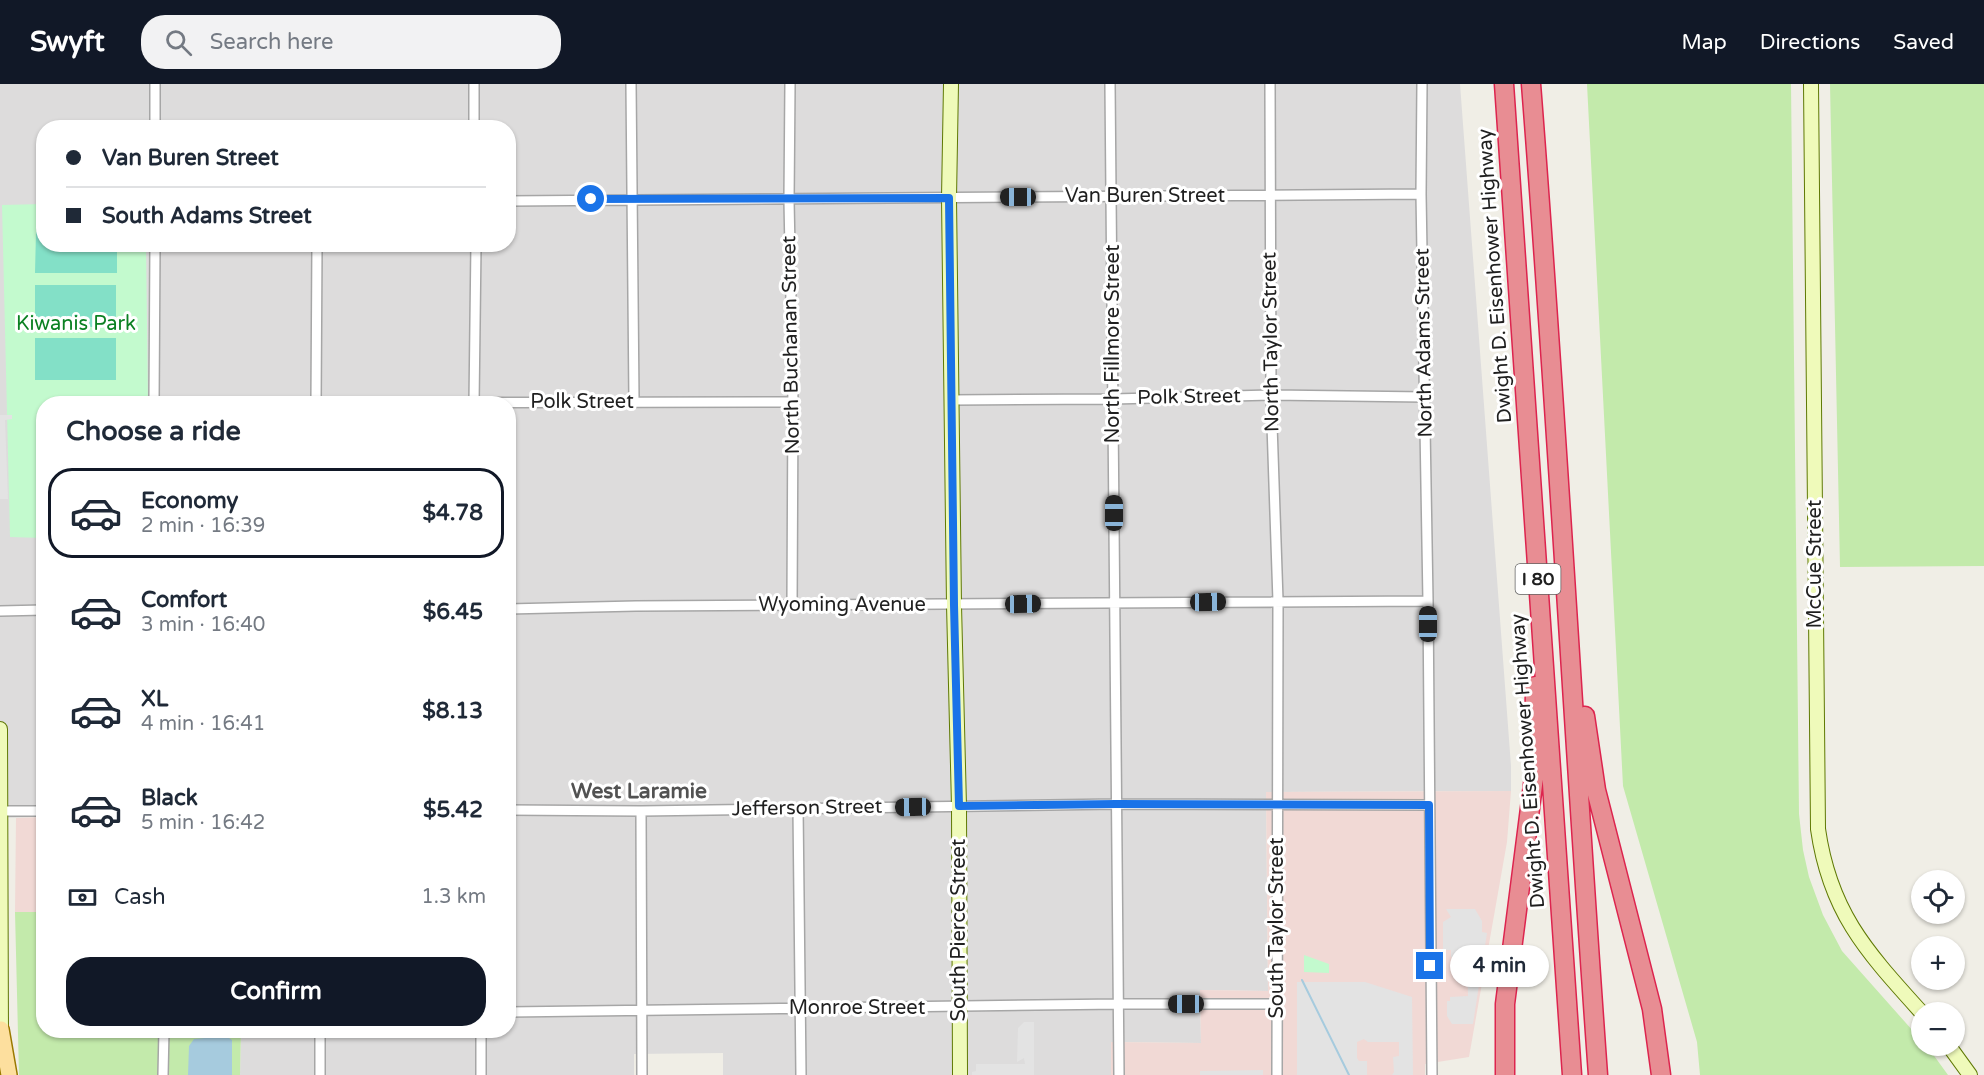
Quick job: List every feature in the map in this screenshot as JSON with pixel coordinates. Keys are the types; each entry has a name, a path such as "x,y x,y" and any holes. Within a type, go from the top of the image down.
{"highway":[{"name":"Dwight D. Eisenhower Highway","path":"1504,84 1572,1075"},
{"name":"I 80","path":"1531,84 1598,1075"},
{"path":"1559,479 1587,735 1596,790 1652,1009 1660,1052 1661,1075"},
{"path":"1505,1075 1505,1004 1534,777 1535,528"}],"main road":[{"name":"South Pierce Street","path":"951,84 949,198 959,806 960,1075"},
{"name":"McCue Street","path":"1811,84 1818,829 1827,874 1849,923 1878,964 1912,1002"},
{"path":"0,729 2,1075"},
{"path":"1,1029 9,1075"},
{"path":"1956,1056 1970,1075"}],"street":[{"path":"155,84 155,120"},
{"path":"474,84 474,120"},
{"path":"631,84 634,401"},
{"name":"North Buchanan Street","path":"790,84 792,606"},
{"name":"North Fillmore Street","path":"1110,84 1119,1075"},
{"name":"North Taylor Street","path":"1269,84 1271,395 1278,601"},
{"name":"North Adams Street","path":"1422,84 1421,194 1428,602 1432,1075"},
{"name":"Van Buren Street","path":"516,201 1421,194"},
{"path":"154,396 155,252"},
{"path":"316,396 317,252"},
{"path":"474,396 476,252"},
{"name":"Polk Street","path":"952,400 1271,395 1425,397"},
{"name":"Polk Street","path":"516,402 793,402"},
{"name":"Wyoming Avenue","path":"516,609 1278,601 1428,602"},
{"name":"South Taylor Street","path":"1277,1075 1278,601"},
{"path":"0,611 36,610"},
{"name":"Jefferson Street","path":"516,810 641,811 1116,804 1429,805"},
{"path":"798,808 801,1075"},
{"path":"0,811 36,811"},
{"path":"641,811 642,1075"},
{"name":"Monroe Street","path":"516,1012 1277,1004"},
{"path":"163,1075 164,1038"},
{"path":"320,1038 320,1075"},
{"path":"481,1038 481,1075"}],"shaded area":[{"name":"West Laramie","path":"0,84 1460,84 1511,791 1266,792 1268,991 1200,990 1201,1043 1111,1042 1111,1075 723,1075 723,1053 634,1054 634,1075 240,1075 241,1038 516,1038 516,396 36,396 36,817 0,818"},
{"path":"0,415 12,415 12,419 5,420 8,499 0,499"},
{"path":"1511,791 1507,842 1469,1057 1425,1064 1425,1075 1111,1075 1111,1042 1201,1043 1200,990 1268,991 1266,792"},
{"path":"36,817 36,912 15,912 16,818"},
{"path":"1446,909 1475,909 1482,921 1482,932 1487,933 1473,1024 1452,1024 1447,1016 1447,1001 1450,1001 1450,997 1468,996 1467,951 1462,950 1462,957 1451,957 1451,950 1443,950 1443,922 1451,917"},
{"path":"1297,982 1365,982 1412,997 1413,1075 1392,1075 1394,1072 1393,1057 1399,1056 1399,1042 1368,1042 1364,1039 1357,1042 1357,1058 1359,1061 1367,1061 1367,1075 1297,1075"},
{"path":"1024,1022 1034,1022 1034,1075 972,1075 972,1072 976,1071 976,1064 1025,1064 1024,1058 1017,1062 1018,1028"},
{"path":"1263,1070 1263,1075 1200,1075 1200,1071"}],"green space":[{"path":"1587,84 1791,84 1799,814 1803,850 1809,877 1823,915 1842,951 1911,1029 1911,1056 1934,1056 1948,1075 1700,1075 1697,1042 1623,786"},
{"path":"1830,84 1984,84 1984,566 1840,567"},
{"name":"Kiwanis Park","path":"36,204 36,252 146,252 148,396 36,396 36,538 10,537 2,205"},
{"path":"36,232 36,252 117,252 117,273 35,273"},
{"path":"35,285 116,285 116,327 35,327"},
{"path":"35,338 116,338 116,380 35,380"},
{"path":"15,912 36,912 36,1038 241,1038 240,1075 19,1075"},
{"path":"1304,955 1329,964 1329,973 1304,972"}],"water":[{"path":"229,1038 232,1040 232,1075 188,1075 189,1046 194,1039"}],"waterway":[{"path":"1302,980 1349,1075"}],"district":[{"name":"West Laramie","path":"639,791"}],"route":[{"path":"591,199 949,198 959,806 1429,805 1430,966"}]}
